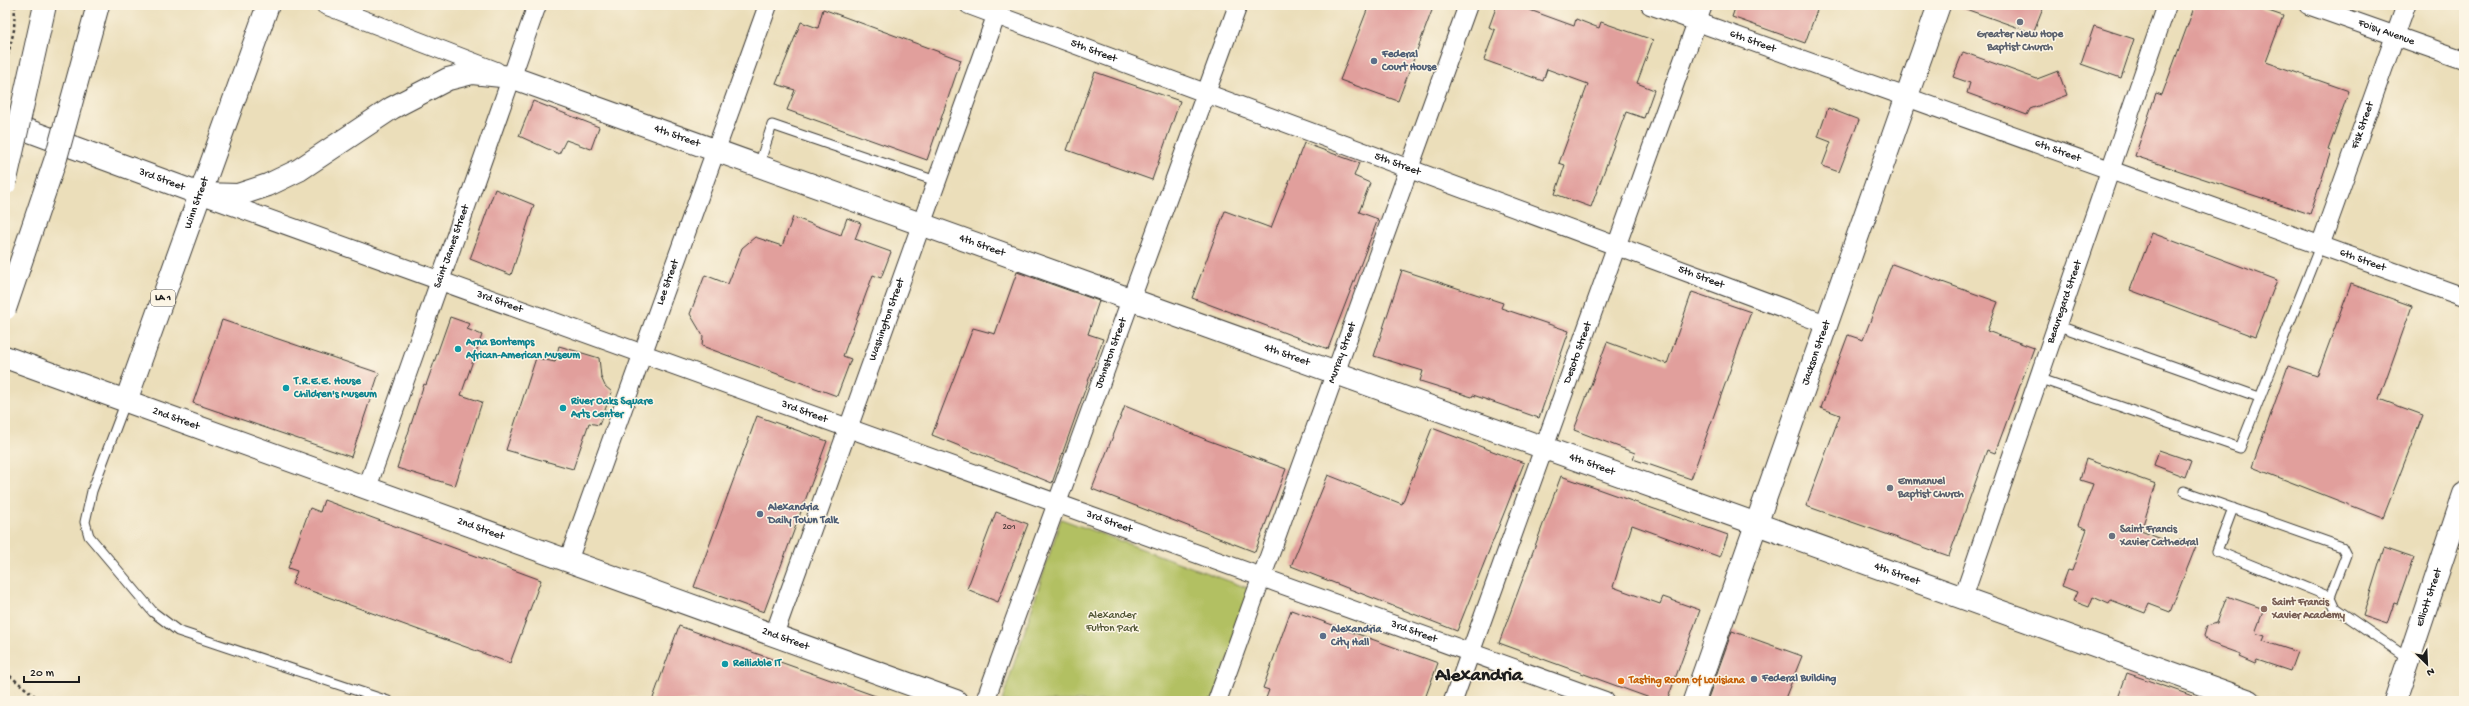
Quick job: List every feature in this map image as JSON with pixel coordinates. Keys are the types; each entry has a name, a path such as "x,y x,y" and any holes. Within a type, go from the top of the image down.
{"main road":[{"path":"5,184 45,5"},
{"path":"5,309 56,158 98,5"},
{"name":"Winn Street","path":"126,401 268,5"},
{"name":"Jackson Street","path":"1694,701 1755,523 1939,5"},
{"path":"200,194 238,195 268,185 299,170 410,97 448,79 472,73 511,77"},
{"name":"4th Street","path":"511,77 2250,701"},
{"name":"3rd Street","path":"5,122 200,194"},
{"name":"2nd Street","path":"5,357 956,701"},
{"name":"Elliott Street","path":"2395,701 2409,659 2458,530 2464,494"}],"street":[{"name":"4th Street","path":"325,5 511,77"},
{"name":"Saint James Street","path":"367,488 537,5"},
{"name":"Lee Street","path":"568,561 714,150 768,5"},
{"name":"5th Street","path":"969,5 998,10 1206,93 1826,324"},
{"name":"Johnston Street","path":"985,701 1238,5"},
{"name":"Murray Street","path":"1217,701 1468,5"},
{"name":"6th Street","path":"1650,5 2464,297"},
{"name":"Desoto Street","path":"1453,701 1703,5"},
{"name":"Beauregard Street","path":"1963,598 2167,5"},
{"name":"Foisy Avenue","path":"2308,5 2464,60"},
{"name":"Fisk Street","path":"2320,246 2406,5"},
{"name":"Washington Street","path":"774,635 998,10"},
{"name":"3rd Street","path":"200,194 1605,701"}],"lane":[{"path":"759,165 772,125 936,181"},
{"path":"2038,378 2240,448 2320,246"},
{"path":"2056,325 2259,397"},
{"path":"126,401 92,491 85,522 89,536 153,612 178,631 388,701"},
{"path":"2184,491 2342,547 2346,555 2330,597"},
{"path":"2233,508 2217,551 2330,597 2335,608 2409,659"}],"path":[{"path":"5,67 14,30 16,5"},
{"path":"5,672 41,701"}],"green space":[{"name":"Alexander Fulton Park","path":"1061,519 1253,590 1213,701 1002,701"}],"building":[{"path":"1369,5 1434,5 1398,101 1340,80"},
{"path":"1497,5 1516,5 1574,26 1576,19 1599,28 1601,22 1653,40 1637,83 1654,90 1644,118 1626,112 1591,207 1555,194 1565,165 1559,163 1588,84 1547,69 1543,81 1484,60 1495,30 1489,27"},
{"path":"1736,5 1819,5 1805,43 1732,17"},
{"name":"Greater New Hope Baptist Church","path":"1960,5 2044,5 2033,33 1960,7"},
{"path":"2195,5 2251,5 2283,16 2266,62 2349,91 2328,150 2331,151 2310,214 2135,156 2156,93 2162,95"},
{"path":"823,9 961,60 927,160 787,110 795,90 776,84 801,22 818,28"},
{"path":"2094,26 2134,39 2121,78 2081,64"},
{"path":"1963,52 2037,79 2058,71 2067,95 2030,109 2027,115 1967,93 1970,83 1953,77"},
{"path":"1095,72 1180,101 1152,180 1067,150"},
{"path":"533,101 599,127 591,149 566,140 559,154 519,136"},
{"path":"1828,108 1859,120 1839,172 1822,166 1831,142 1818,137"},
{"path":"1304,143 1359,163 1354,176 1370,183 1359,212 1378,219 1328,349 1192,298 1225,211 1271,228"},
{"path":"495,189 534,205 511,275 470,259"},
{"path":"793,217 841,235 847,218 861,223 855,239 891,252 881,278 873,275 843,356 851,359 837,396 702,346 703,336 690,314 705,275 728,284 742,248 755,237 782,246"},
{"path":"2152,233 2277,280 2255,337 2130,290"},
{"path":"1892,264 1998,302 1987,331 2034,348 1995,453 1987,450 1949,556 1806,506 1840,415 1821,408 1848,335 1863,340"},
{"path":"1402,270 1503,303 1501,308 1569,331 1539,418 1473,395 1472,397 1420,381 1423,371 1374,356"},
{"path":"1017,272 1099,301 1088,334 1103,339 1052,483 932,435 973,328 995,334"},
{"path":"2351,284 2412,306 2379,399 2423,415 2383,518 2252,467 2288,366 2317,376"},
{"path":"1692,292 1751,312 1691,479 1633,459 1635,453 1574,430 1607,342 1667,364"},
{"path":"450,317 470,324 467,329 482,335 461,395 482,402 455,486 397,468 424,384 426,385"},
{"name":"T.R.E.E. House Children's Museum","path":"222,320 379,373 351,457 193,403"},
{"name":"River Oaks Square Arts Center","path":"559,346 599,358 601,377 605,386 612,392 599,425 589,423 573,469 506,450 536,358 555,362"},
{"path":"1125,406 1207,440 1286,469 1255,552 1092,489"},
{"name":"Alexandria Daily Town Talk","path":"757,416 827,441 764,612 694,587"},
{"path":"1432,428 1524,463 1457,631 1291,566 1328,475 1402,504"},
{"path":"2159,450 2191,461 2185,477 2154,465"},
{"path":"2086,459 2156,484 2141,531 2177,545 2179,540 2196,546 2170,612 2149,604 2145,613 2111,600 2109,604 2093,597 2089,607 2073,601 2077,592 2062,586 2068,570 2072,571 2087,529 2078,525 2093,484 2080,480"},
{"path":"1561,476 1728,535 1720,557 1632,525 1613,587 1660,604 1663,597 1700,610 1667,701 1658,701 1499,643"},
{"path":"324,500 541,580 510,663 292,584 297,571 288,568 310,508 320,512"},
{"path":"996,512 1028,524 998,602 967,589"},
{"path":"2384,548 2413,558 2397,604 2394,603 2387,624 2363,616"},
{"path":"2227,596 2264,609 2255,633 2265,636 2263,641 2297,652 2290,671 2257,660 2255,664 2239,657 2241,654 2208,642 2204,636 2207,626 2217,623"},
{"name":"Alexandria City Hall","path":"1291,610 1438,663 1424,701 1265,701 1269,690 1263,688"},
{"name":"Reiliable IT","path":"679,626 884,699 883,701 652,701"},
{"name":"Federal Building","path":"1732,631 1802,656 1784,701 1707,701"},
{"path":"2127,673 2201,699 2200,701 2117,701"}],"place":[{"name":"Greater New Hope Baptist Church","path":"2020,22"},
{"name":"Federal Court House","path":"1374,61"},
{"name":"Arna Bontemps African-American Museum","path":"458,349"},
{"name":"T.R.E.E. House Children's Museum","path":"286,388"},
{"name":"River Oaks Square Arts Center","path":"563,408"},
{"name":"Emmanuel Baptist Church","path":"1890,488"},
{"name":"Alexandria Daily Town Talk","path":"760,514"},
{"name":"Saint Francis Xavier Cathedral","path":"2112,536"},
{"name":"Saint Francis Xavier Academy","path":"2264,609"},
{"name":"Alexandria City Hall","path":"1323,636"},
{"name":"Reiliable IT","path":"725,664"},
{"name":"Federal Building","path":"1754,679"},
{"name":"Tasting Room of Louisiana","path":"1621,681"}],"district":[{"name":"Alexandria","path":"1479,676"}]}
